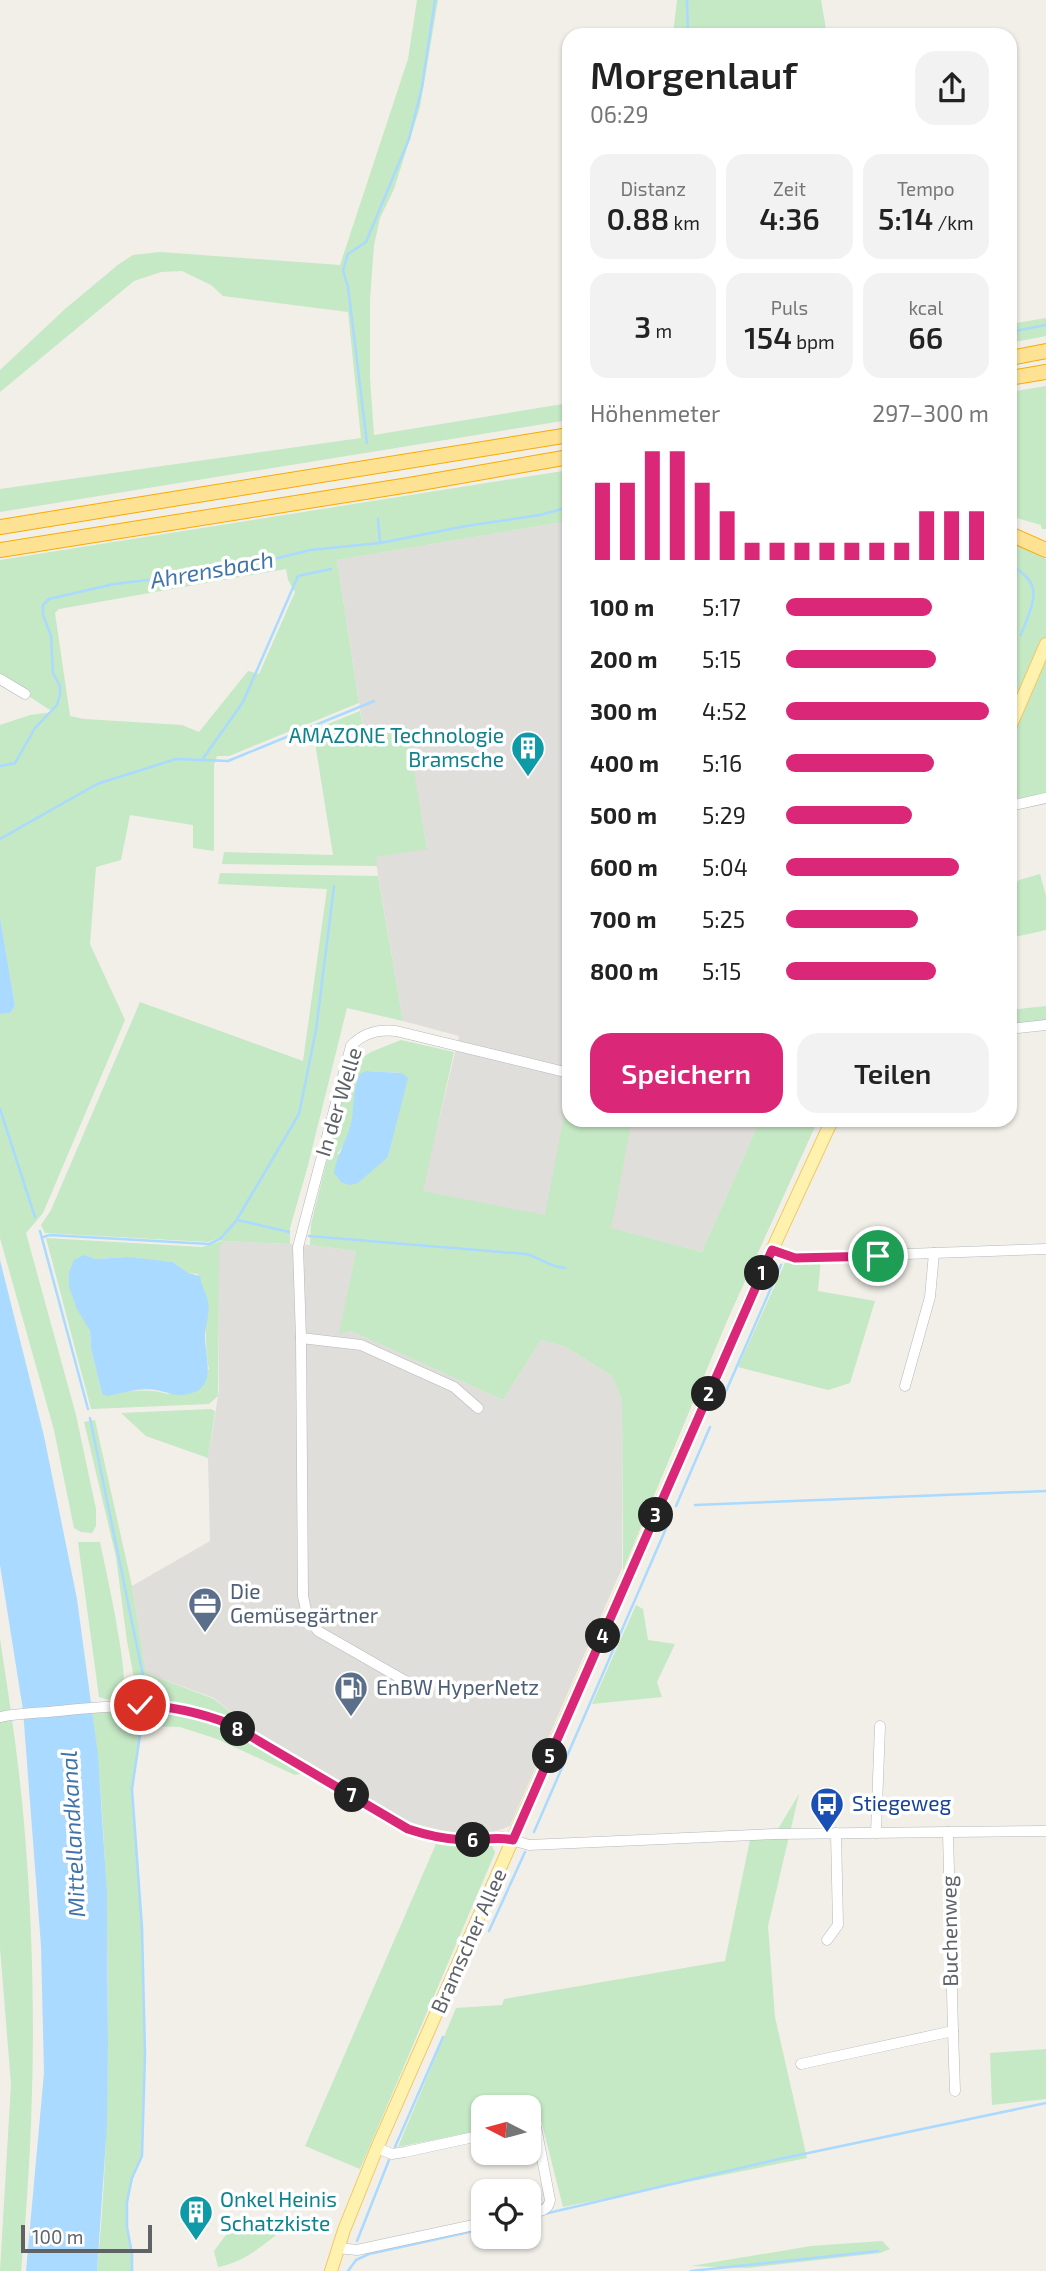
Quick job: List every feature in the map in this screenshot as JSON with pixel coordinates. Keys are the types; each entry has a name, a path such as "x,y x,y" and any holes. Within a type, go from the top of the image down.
{"highway":[{"path":"1017,357 1046,351"},
{"path":"1017,378 1046,372"},
{"path":"0,527 562,436"},
{"path":"0,550 562,458"},
{"path":"1017,531 1044,542"},
{"path":"1017,536 1044,542"}],"main road":[{"path":"1017,711 1046,644"},
{"name":"Bramscher Allee","path":"331,2271 377,2148 772,1250 829,1127"}],"street":[{"path":"0,679 25,694"},
{"path":"1017,804 1046,798"},
{"path":"1017,1028 1046,1025"},
{"name":"In der Welle","path":"416,1687 318,1631 307,1615 303,1596 302,1339 298,1247 352,1046 358,1039 381,1030 396,1031 562,1071"},
{"path":"772,1250 795,1258 1046,1249"},
{"path":"905,1386 930,1297 934,1253"},
{"path":"302,1339 361,1345 454,1387 478,1408"},
{"path":"1,1717 140,1705 207,1716 230,1724 408,1829 445,1839 502,1837 529,1845 836,1833 1046,1831"},
{"path":"876,1833 880,1726"},
{"name":"Buchenweg","path":"947,1832 955,2091"},
{"path":"827,1940 838,1925 836,1833"},
{"path":"801,2064 953,2031"},
{"path":"377,2148 392,2154 471,2138"},
{"path":"541,2153 550,2200 549,2206 541,2211"},
{"path":"338,2248 357,2250 471,2226"}],"shaded area":[{"path":"562,522 562,1127 757,1127 702,1252 613,1229 422,1191 459,1036 403,1021 375,857 427,848 406,726 364,734 337,560"},
{"path":"223,1241 310,1245 356,1251 340,1333 351,1331 503,1400 541,1340 566,1347 612,1376 622,1400 622,1568 510,1826 494,1832 464,1834 432,1832 410,1824 269,1743 214,1698 146,1673 132,1586 210,1541 208,1458 219,1390 218,1250"}],"green space":[{"path":"417,0 438,0 420,107 394,189 380,218 374,245 370,300 370,378 374,435 562,404 562,421 0,512 0,489 361,438 348,312 223,296 211,285 182,271 161,272 134,281 0,392 0,370 65,309 133,255 160,252 340,265 408,59"},
{"path":"677,0 821,0 826,28 674,28"},
{"path":"1046,318 1046,336 1017,342 1017,323"},
{"path":"1046,386 1046,529 1017,518 1017,391"},
{"path":"562,471 562,522 337,560 359,703 229,756 217,756 214,765 214,851 193,848 193,825 130,815 121,860 96,867 90,944 125,1020 43,1213 26,1233 76,1415 96,1509 96,1526 92,1533 74,1528 54,1430 0,1238 0,1014 10,1013 15,1006 0,917 0,725 30,715 53,712 30,697 31,693 0,674 0,560","holes":["286,569 288,580 295,592 259,674 248,671 199,732 182,725 70,716 55,613 59,609"]},
{"path":"1017,544 1046,559 1046,794 1017,799"},
{"path":"360,711 364,734 407,726 427,849 376,857 377,866 222,864 224,852 333,855 313,730"},
{"path":"220,873 378,876 403,1021 347,1008 290,1228 290,1244 223,1241 219,1250 218,1396 209,1404 91,1409 46,1238 202,1247 222,1241 219,1238 208,1242 45,1233 41,1225 51,1210 140,1002 303,1061 327,889 218,884","holes":["84,1255 96,1259 127,1257 173,1262 188,1273 198,1274 204,1298 209,1369 168,1394 144,1390 102,1394 91,1348"]},
{"path":"1040,874 1046,896 1046,930 1017,936 1019,880"},
{"path":"1046,1006 1046,1025 1017,1028 1017,1009"},
{"path":"401,1040 454,1052 423,1191 545,1215 562,1126 631,1127 611,1228 702,1252 757,1127 815,1127 727,1321 623,1570 622,1400 612,1376 566,1347 541,1340 503,1400 351,1331 339,1334 356,1251 310,1245 311,1224 351,1065 371,1052","holes":["366,1071 402,1073 407,1078 388,1157 337,1154 346,1142"]},
{"path":"821,1258 818,1291 875,1301 850,1383 828,1390 738,1367 785,1263"},
{"path":"215,1411 208,1458 146,1436 121,1413"},
{"path":"95,1420 132,1586 146,1673 214,1699 269,1743 267,1751 305,1773 295,1775 217,1739 180,1727 141,1726 132,1789 142,1928 145,2054 142,2156 132,2178 127,2202 132,2271 97,2271 105,2163 108,1983 104,1847 92,1711 141,1715 127,1641 116,1557 84,1422"},
{"path":"78,1542 100,1542 123,1666 123,1693 115,1699 99,1697"},
{"path":"636,1605 643,1609 648,1640 675,1644 657,1682 662,1697 592,1704"},
{"path":"0,1639 25,1835 33,1998 32,2108 21,2271 0,2271 11,2084 0,1948"},
{"path":"799,1794 768,1926 775,2017 807,2158 563,2207 541,2120 541,2095 471,2095 471,2132 398,2147 456,2008 502,2005 504,1999 725,1961 751,1835 775,1834"},
{"path":"491,1843 495,1853 360,2169 305,2146 436,1844 469,1846"},
{"path":"1046,2049 1046,2099 992,2105 990,2053"},
{"path":"262,2222 276,2235 242,2259 218,2267 214,2251 229,2231"},
{"path":"882,2241 890,2249 880,2253 747,2268 691,2266 811,2246"}],"water":[{"path":"0,917 15,1006 10,1013 0,1014"},
{"path":"366,1071 402,1073 408,1078 388,1157 358,1183 349,1185 341,1182 334,1173 352,1119 358,1079 360,1074"},
{"path":"84,1255 96,1259 127,1257 173,1262 188,1273 200,1276 208,1306 205,1334 208,1370 204,1385 198,1391 179,1395 150,1389 108,1396 102,1394 91,1348 90,1331 77,1309 69,1287 69,1272 74,1260"},
{"name":"Mittellandkanal","path":"0,1260 44,1436 77,1599 98,1755 107,1894 108,2046 107,2125 97,2271 26,2271 44,2073 41,1946 23,1710 0,1565"}],"waterway":[{"path":"367,443 348,287 343,270 348,254 366,242 409,139 422,87 435,0"},
{"path":"687,0 688,28"},
{"path":"1017,331 1046,325"},
{"name":"Ahrensbach","path":"0,766 15,763 35,728 57,705 60,695 60,686 53,673 51,636 43,615 43,605 49,599 114,584 181,576 200,569 258,563 310,550 380,543 562,509"},
{"path":"378,519 380,543"},
{"path":"202,760 243,702 298,576 331,569"},
{"path":"1017,569 1029,579 1034,595 1021,635"},
{"path":"0,839 97,784 176,759 228,761 374,701"},
{"path":"43,1237 50,1235 209,1244 220,1239 236,1221 299,1114 316,1030 334,886"},
{"path":"0,1109 35,1217"},
{"path":"238,1220 289,1232"},
{"path":"40,1231 88,1409"},
{"path":"309,1236 526,1254 553,1266 565,1268"},
{"path":"720,1405 781,1265"},
{"path":"90,1418 147,1695 146,1702"},
{"path":"676,1506 710,1427"},
{"path":"695,1505 1046,1491"},
{"path":"534,1832 671,1517"},
{"path":"132,2271 127,2202 132,2178 142,2156 145,2054 142,1928 132,1789 144,1708"},
{"path":"489,1931 525,1852"},
{"path":"395,2147 443,2037"},
{"path":"544,2214 775,2160 1046,2103"},
{"path":"357,2241 389,2160"},
{"path":"348,2271 356,2260 369,2254 471,2232"},
{"path":"691,2271 878,2251"}],"place":[{"name":"AMAZONE Technologie Bramsche","path":"528,778"},
{"name":"Die Gemüsegärtner","path":"205,1634"},
{"name":"EnBW HyperNetz","path":"351,1718"},
{"name":"Stiegeweg","path":"827,1834"},
{"name":"Onkel Heinis Schatzkiste","path":"196,2242"}],"route":[{"path":"140,1705 177,1709 230,1724 408,1829 436,1838 465,1840 502,1837 513,1840 772,1250 795,1258 878,1256"}]}
